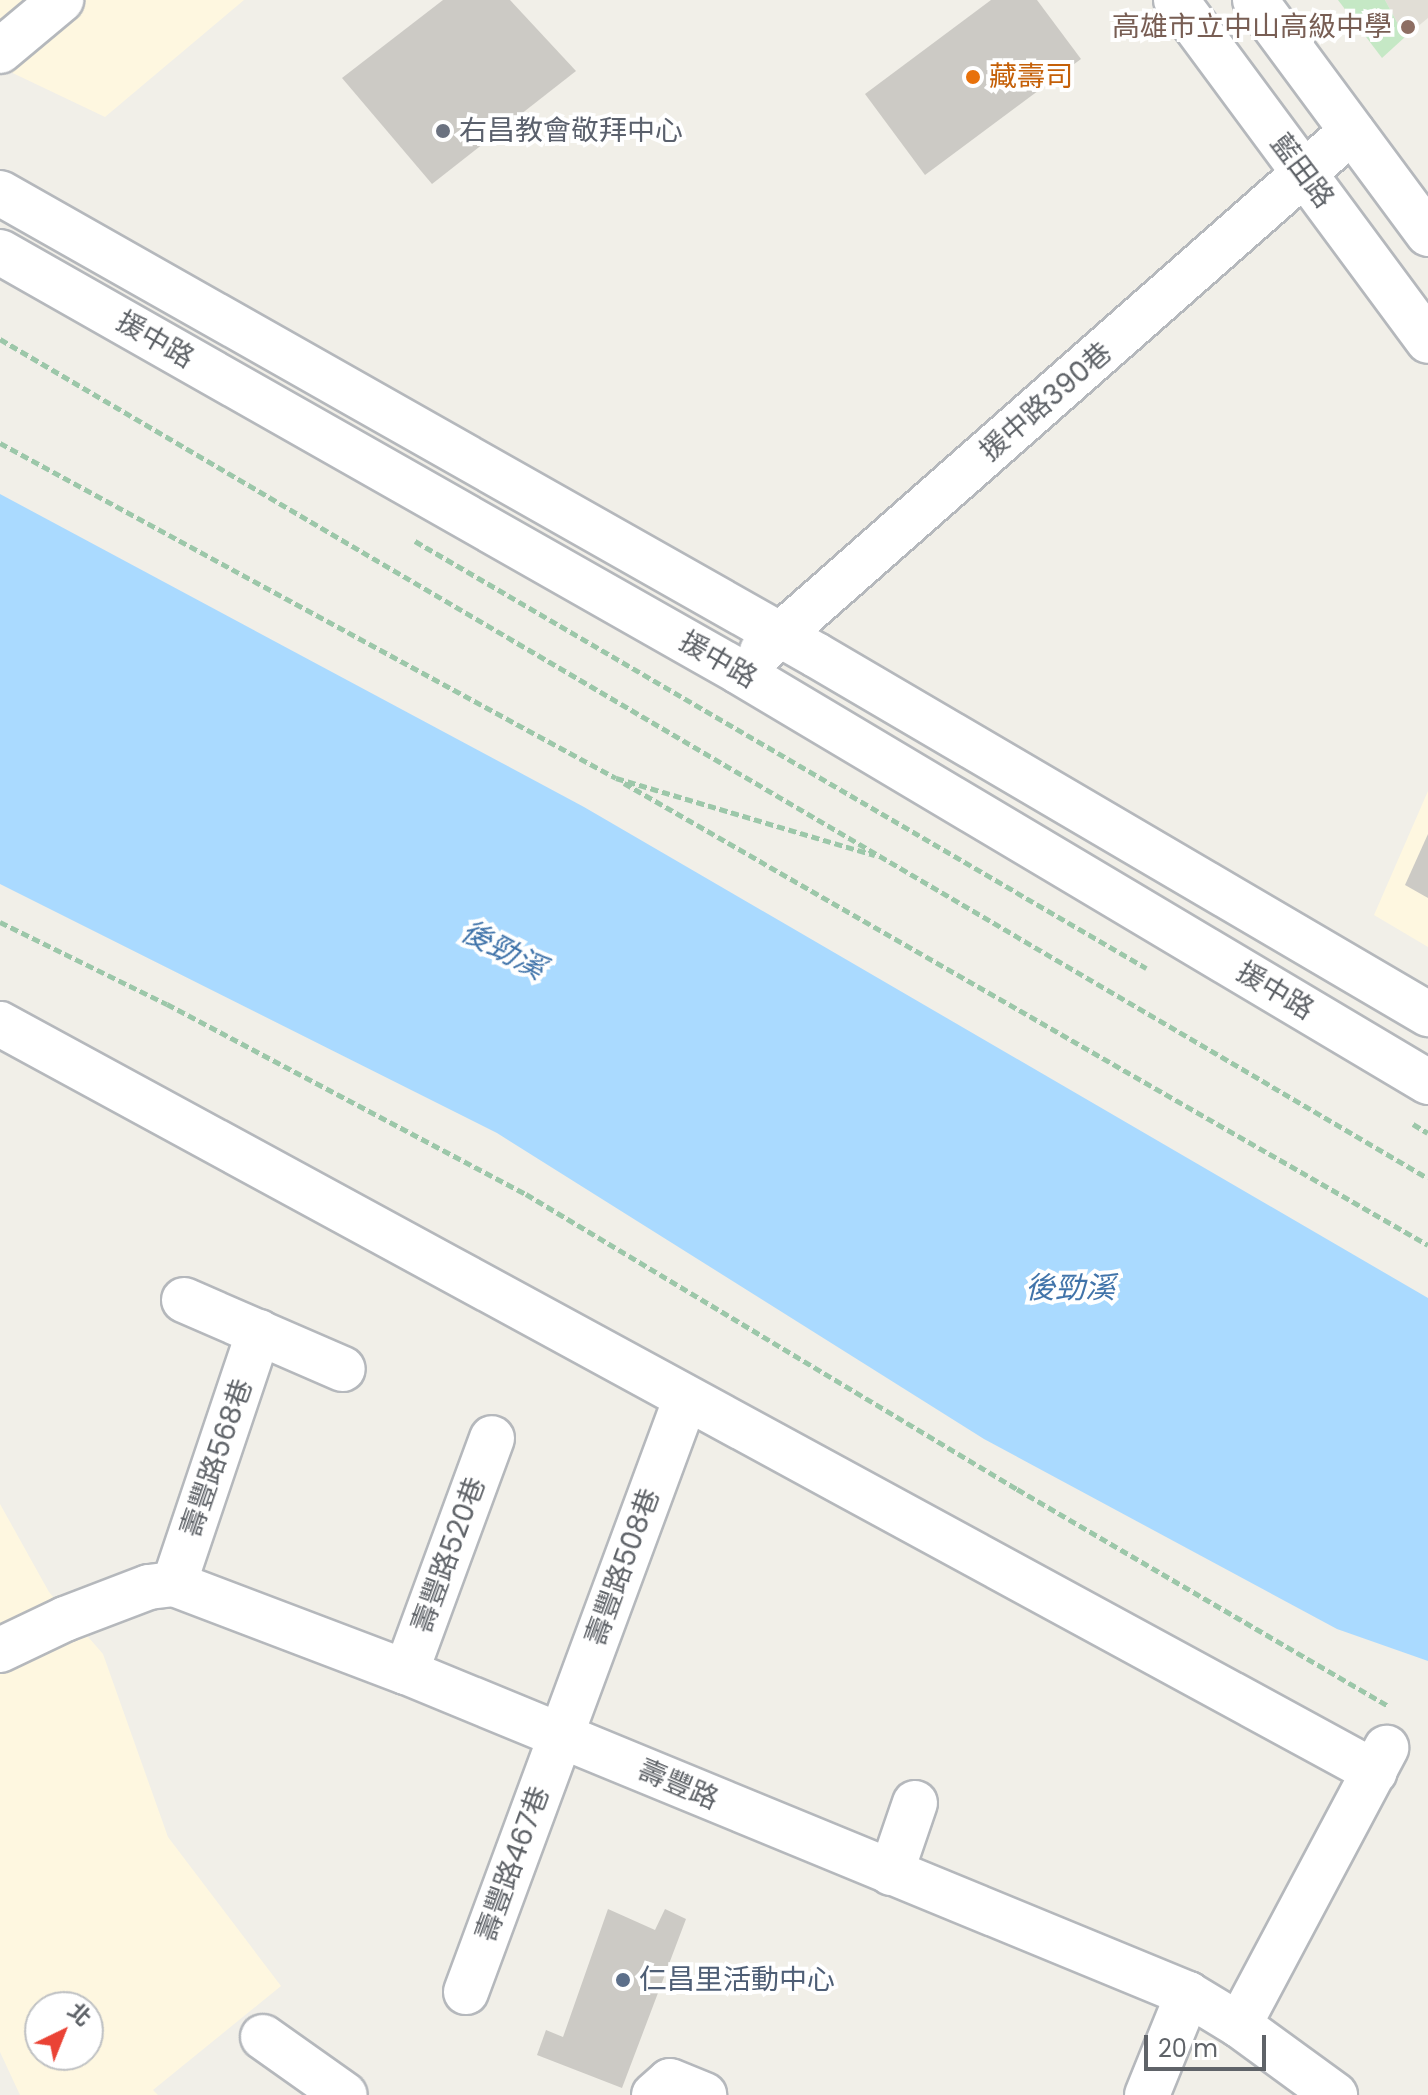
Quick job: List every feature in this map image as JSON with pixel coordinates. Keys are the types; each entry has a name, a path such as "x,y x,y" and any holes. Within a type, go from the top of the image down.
{"street":[{"path":"0,51 61,0"},
{"name":"藍田路","path":"1176,0 1428,341"},
{"path":"1255,0 1428,234"},
{"name":"援中路390巷","path":"738,671 1352,131"},
{"name":"援中路","path":"0,193 781,635 1428,1014"},
{"name":"援中路","path":"0,252 738,671 1428,1082"},
{"path":"1,1025 686,1398 1388,1745 1239,2025"},
{"path":"184,1300 343,1369"},
{"name":"壽豐路568巷","path":"174,1584 259,1332"},
{"name":"壽豐路508巷","path":"561,1736 686,1398"},
{"name":"壽豐路520巷","path":"406,1672 492,1438"},
{"path":"0,1650 65,1619 149,1587 174,1584"},
{"name":"壽豐路","path":"174,1584 406,1672 1188,1994 1239,2025 1335,2095"},
{"name":"壽豐路467巷","path":"466,1992 561,1736"},
{"path":"891,1873 915,1803"},
{"path":"1147,2095 1188,1994"},
{"path":"263,2037 345,2095"}],"path":[{"path":"0,339 1428,1178"},
{"path":"0,443 616,778 1428,1245"},
{"path":"413,539 1154,973"},
{"path":"616,778 883,858"},
{"path":"0,922 167,1004 526,1194 1044,1505 1388,1745"},
{"path":"1401,1117 1428,1133"}],"shaded area":[{"path":"0,0 244,0 105,117 0,67"},
{"name":"高雄市立中山高級中學","path":"1385,0 1428,0 1428,18 1405,37"},
{"path":"1428,791 1428,947 1374,915"},
{"path":"0,1504 49,1592 103,1654 168,1837 281,1986 153,2090 158,2095 20,2095 0,2052"}],"green space":[{"path":"1338,0 1385,0 1405,37 1382,58"}],"water":[{"name":"後勁溪","path":"0,494 584,807 1428,1298 1428,1661 1337,1629 984,1439 497,1133 0,884"}],"building":[{"name":"右昌教會敬拜中心","path":"443,0 510,0 576,71 432,184 342,78"},
{"name":"藏壽司","path":"991,0 1037,0 1081,59 925,175 865,94"},
{"path":"1428,834 1428,898 1405,885"},
{"name":"仁昌里活動中心","path":"608,1909 655,1930 665,1909 686,1919 622,2088 537,2055 546,2030 563,2037"}],"place":[{"name":"高雄市立中山高級中學","path":"1408,27"},
{"name":"藏壽司","path":"973,77"},
{"name":"右昌教會敬拜中心","path":"443,131"},
{"name":"仁昌里活動中心","path":"623,1980"}]}
